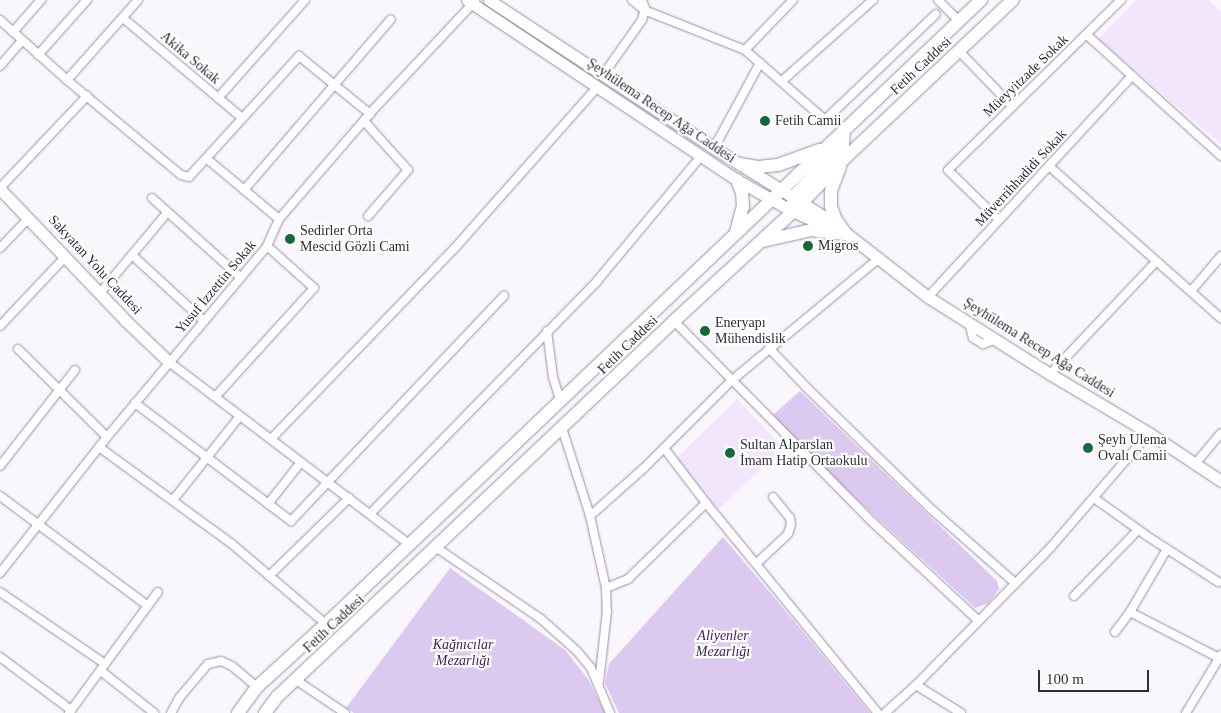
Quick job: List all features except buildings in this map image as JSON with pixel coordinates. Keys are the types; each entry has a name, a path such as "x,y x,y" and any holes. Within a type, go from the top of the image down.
{"main road":[{"name":"Fetih Caddesi","path":"238,713 257,687 326,624 981,0"},
{"name":"Fetih Caddesi","path":"265,713 278,696 438,548 1012,0"},
{"path":"730,269 742,253 796,207 843,145 844,130"},
{"path":"740,164 758,167 778,165 826,148"},
{"path":"844,159 831,190 831,207 836,220 846,234"},
{"path":"735,235 743,206 742,192 737,180"},
{"path":"782,190 787,201 796,207"},
{"path":"761,241 812,230 846,234"}],"street":[{"path":"13,32 41,0"},
{"path":"38,54 87,0"},
{"path":"67,80 138,0"},
{"path":"218,98 305,0"},
{"name":"Şeyhülema Recep Ağa Caddesi","path":"489,0 701,156 737,180 770,200 796,207 846,234 928,297 1050,374 1149,433 1221,481"},
{"path":"632,0 644,10 745,50 825,120 936,14"},
{"path":"271,439 454,248 600,81 642,20 644,10 642,0"},
{"path":"745,50 793,0"},
{"path":"782,81 873,0"},
{"path":"938,0 959,21"},
{"name":"Müeyyitzade Sokak","path":"999,220 948,170 1121,0"},
{"name":"Şeyhülema Recep Ağa Caddesi","path":"472,1 600,81 782,190"},
{"name":"Yusuf İzzettin Sokak","path":"0,573 40,525 107,437 267,246 279,219 472,1"},
{"name":"Akika Sokak","path":"123,18 242,118"},
{"path":"244,190 391,19"},
{"path":"0,20 86,96 182,175 189,177 299,56 370,114"},
{"path":"1087,35 1221,156"},
{"path":"0,66 22,41"},
{"path":"959,51 1012,106"},
{"path":"714,148 760,62"},
{"name":"Müverrihhadidi Sokak","path":"928,297 1132,76"},
{"path":"0,188 86,96"},
{"path":"364,121 408,170 368,216"},
{"path":"370,514 597,281 701,156"},
{"path":"206,158 279,219"},
{"path":"1049,166 1221,318"},
{"name":"Sakyatan Yolu Caddesi","path":"0,188 169,362"},
{"path":"152,198 240,277"},
{"path":"100,293 167,213"},
{"path":"0,248 29,218"},
{"path":"216,396 314,288 267,246"},
{"path":"132,255 204,321"},
{"path":"0,326 66,256"},
{"path":"1191,291 1221,256"},
{"path":"590,516 664,448 731,381 879,258"},
{"path":"1050,374 1156,262"},
{"path":"135,403 291,522 504,296"},
{"path":"674,321 868,518 979,620"},
{"path":"547,331 554,377 560,400"},
{"path":"769,348 808,389 931,508 1016,584"},
{"path":"18,349 107,437"},
{"path":"169,362 409,544"},
{"path":"0,466 59,389 76,370"},
{"path":"173,500 240,416"},
{"path":"562,428 590,516 606,588 607,611 599,682"},
{"path":"885,713 916,685 1016,584 1094,498 1149,433"},
{"path":"1194,464 1221,433"},
{"path":"100,447 232,544 326,624"},
{"path":"664,448 706,503 878,713"},
{"path":"268,504 301,462"},
{"path":"0,496 148,606"},
{"path":"756,563 788,534 791,524 790,518 772,497"},
{"path":"269,576 349,498"},
{"path":"1094,498 1166,549 1218,582"},
{"path":"606,588 628,579 706,503"},
{"path":"1074,596 1138,530"},
{"path":"438,548 541,618 576,650 591,668 599,682 610,713"},
{"path":"1115,632 1130,612 1166,549"},
{"path":"0,592 103,667 154,713"},
{"path":"0,657 70,711 158,592"},
{"path":"1130,612 1220,657 1186,713"},
{"path":"171,713 180,698 208,664 221,661 236,669 257,687"},
{"path":"296,680 345,713"},
{"path":"916,685 961,713"}],"shaded area":[{"path":"1136,0 1209,0 1221,12 1221,144 1098,39"},
{"name":"Sultan Alparslan İmam Hatip Ortaokulu","path":"737,399 783,448 718,510 677,458"}],"green space":[{"path":"800,391 997,581 999,589 989,603 975,608 827,472 773,415"},
{"name":"Aliyenler Mezarlığı","path":"723,537 870,713 619,713 605,683 609,664"},
{"name":"Kağnıcılar Mezarlığı","path":"450,568 565,650 588,679 605,713 354,713 346,708"}],"place":[{"name":"Fetih Camii","path":"765,121"},
{"name":"Sedirler Orta Mescid Gözli Cami","path":"290,239"},
{"name":"Migros","path":"808,246"},
{"name":"Eneryapı Mühendislik","path":"705,331"},
{"name":"Şeyh Ulema Ovalı Camii","path":"1088,448"},
{"name":"Sultan Alparslan İmam Hatip Ortaokulu","path":"730,453"}]}
